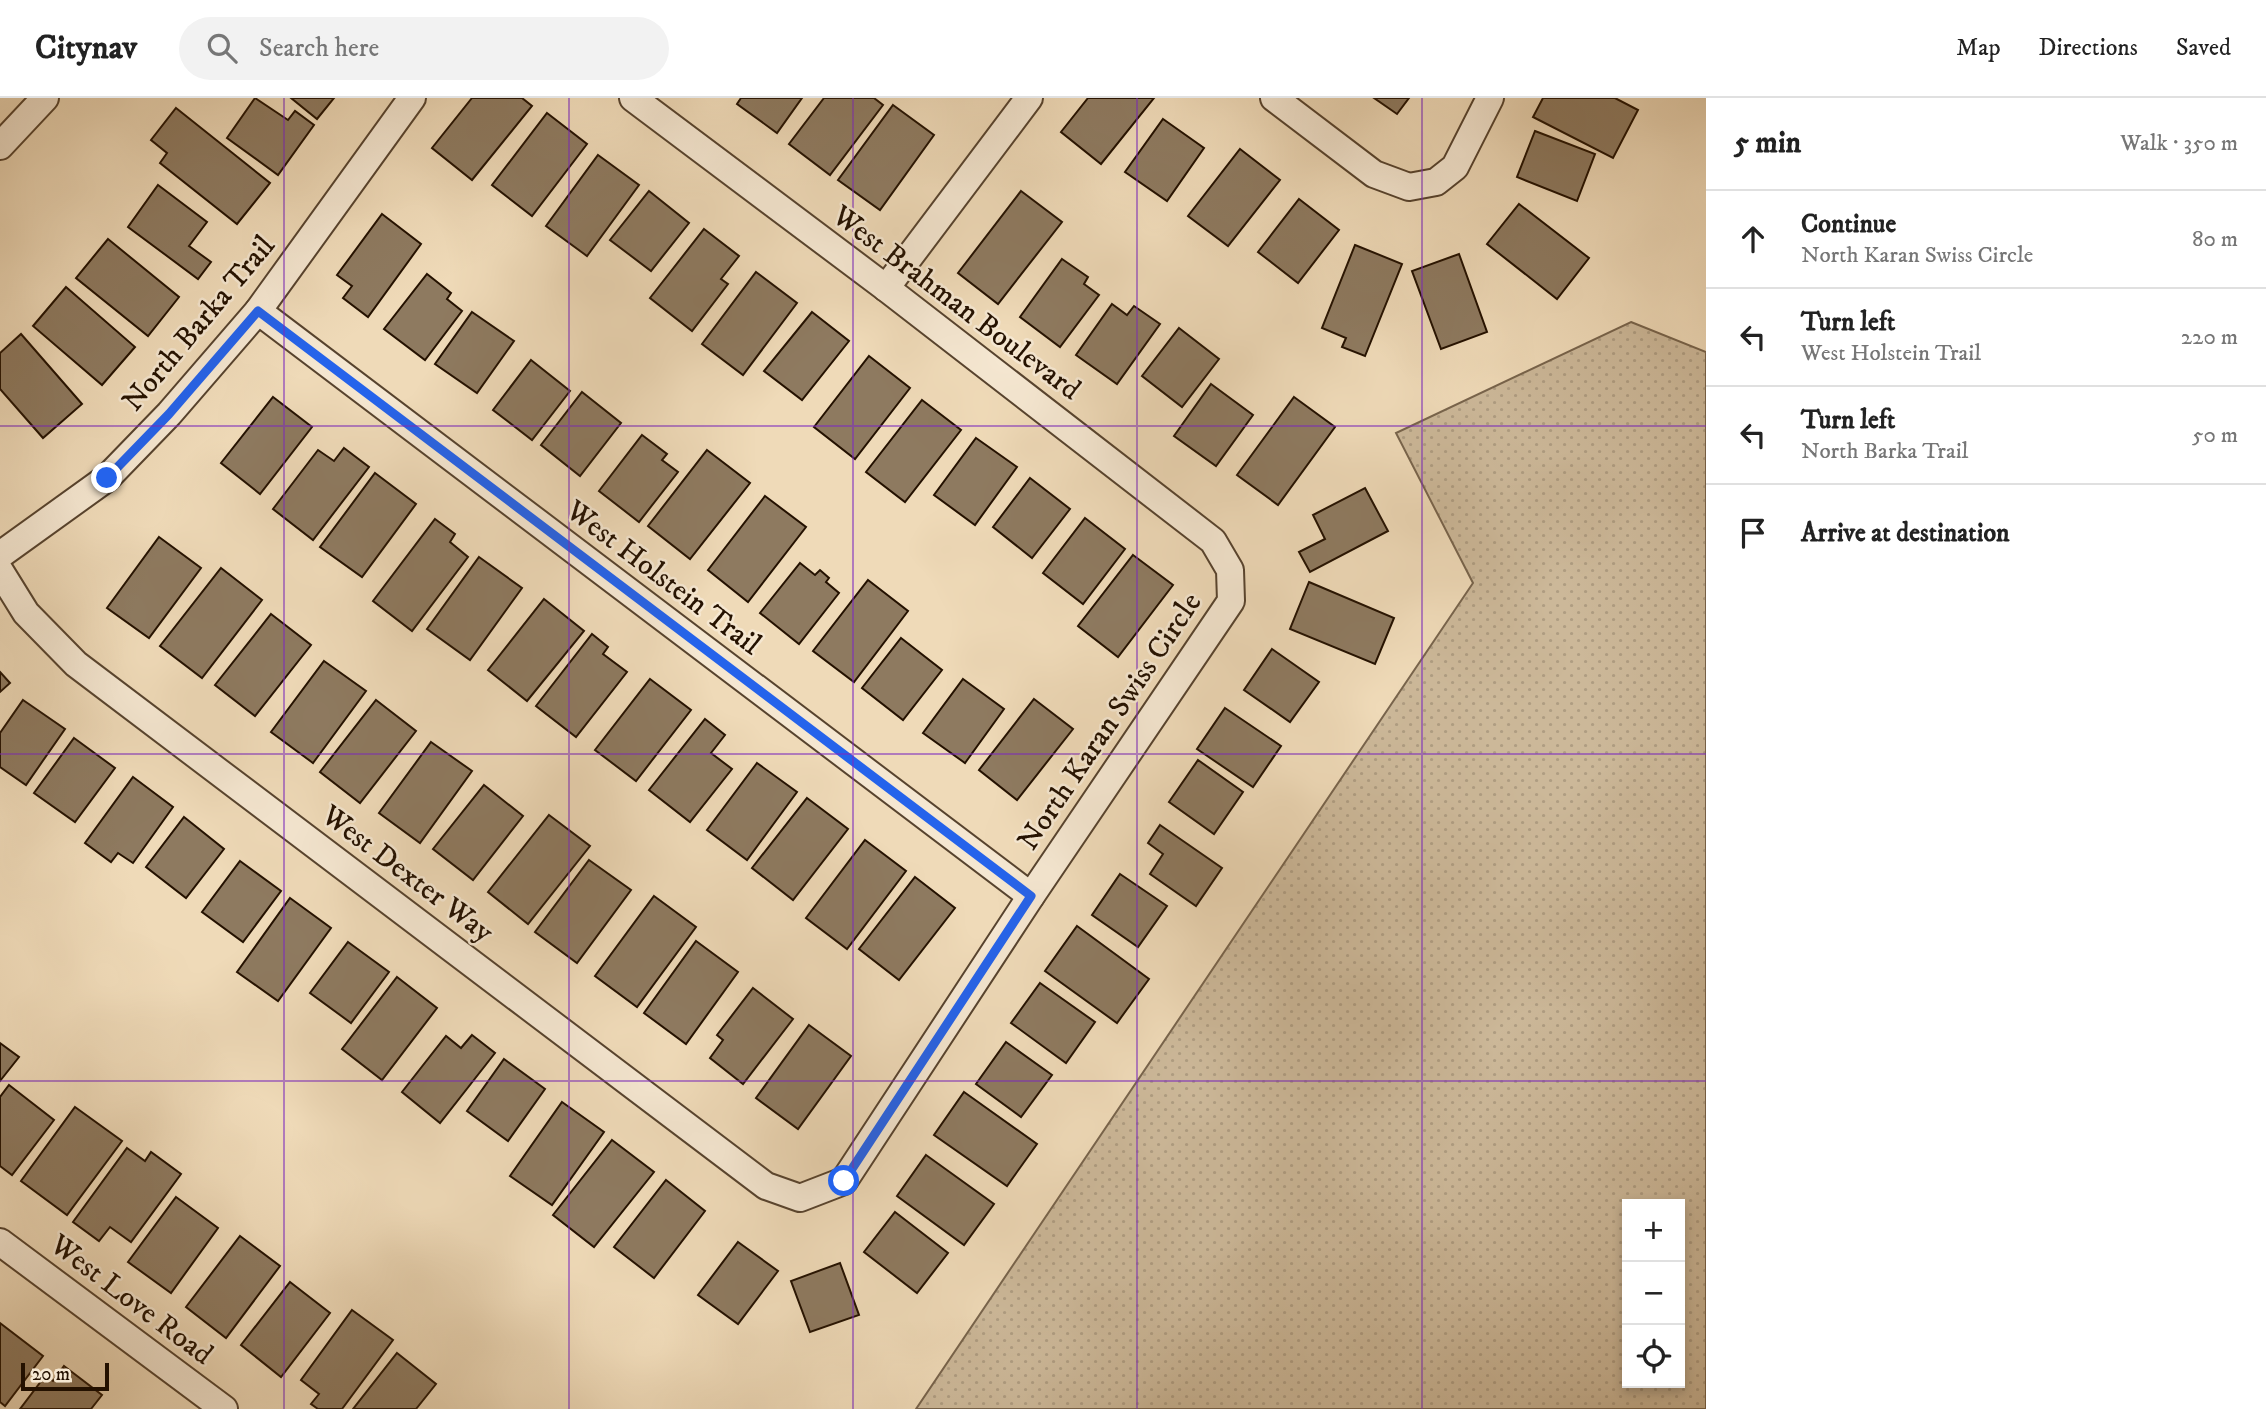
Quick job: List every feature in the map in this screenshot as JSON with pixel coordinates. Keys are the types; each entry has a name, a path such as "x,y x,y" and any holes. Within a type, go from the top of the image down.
{"street":[{"path":"0,145 45,98"},
{"name":"North Barka Trail","path":"0,555 107,478 169,414 258,311 412,98"},
{"name":"West Brahman Boulevard","path":"633,98 886,288 1213,541 1230,570"},
{"path":"886,288 1029,98"},
{"path":"1274,98 1374,174 1409,187 1436,182 1455,167 1490,98"},
{"name":"West Holstein Trail","path":"258,311 1031,896"},
{"name":"North Karan Swiss Circle","path":"800,1198 844,1181 1031,896 1231,601 1230,570"},
{"name":"West Dexter Way","path":"0,571 26,612 76,664 766,1186 800,1198"},
{"name":"West Love Road","path":"0,1242 224,1409"}],"shaded area":[{"path":"1631,322 1706,352 1706,1409 916,1409 1473,583 1396,433"}],"building":[{"path":"255,98 288,120 295,111 314,125 278,175 227,138"},
{"path":"291,98 334,98 317,119"},
{"path":"472,98 522,98 532,106 472,180 432,148"},
{"path":"741,98 802,98 777,133 737,104"},
{"path":"824,98 874,98 883,105 830,175 789,144"},
{"path":"1088,98 1154,98 1101,164 1061,132"},
{"path":"1374,98 1409,98 1397,114"},
{"path":"1543,98 1615,98 1638,110 1613,158 1533,117"},
{"path":"893,105 934,135 880,210 838,180"},
{"path":"176,108 270,183 237,224 160,163 167,153 151,140"},
{"path":"547,113 587,144 532,216 492,185"},
{"path":"1163,119 1204,148 1167,201 1125,172"},
{"path":"1535,131 1595,154 1577,201 1517,177"},
{"path":"1240,149 1280,180 1228,246 1188,216"},
{"path":"598,155 639,185 587,256 546,226"},
{"path":"158,185 207,222 189,246 211,262 198,279 128,227"},
{"path":"649,191 689,223 651,271 610,240"},
{"path":"1021,191 1062,222 998,304 958,273"},
{"path":"1299,199 1339,230 1298,283 1258,252"},
{"path":"1519,204 1589,258 1557,299 1487,244"},
{"path":"382,214 421,244 368,317 343,298 352,286 337,275"},
{"path":"704,229 739,256 721,279 728,284 692,331 650,298"},
{"path":"108,239 179,297 148,336 76,278"},
{"path":"1355,245 1402,264 1365,356 1342,347 1346,338 1322,328"},
{"path":"1459,254 1487,332 1441,349 1412,271"},
{"path":"1062,259 1088,277 1084,284 1099,295 1060,347 1020,317"},
{"path":"756,272 797,303 743,375 702,344"},
{"path":"427,274 451,293 447,299 462,311 425,360 384,329"},
{"path":"66,287 135,347 102,385 33,326"},
{"path":"1112,304 1127,315 1134,306 1160,324 1117,384 1076,355"},
{"path":"472,312 514,341 477,393 435,364"},
{"path":"812,312 849,341 802,400 764,371"},
{"path":"1179,328 1219,359 1182,407 1142,376"},
{"path":"21,334 82,404 43,438 0,389 0,353"},
{"path":"869,356 910,388 855,459 814,427"},
{"path":"531,360 570,391 532,440 493,410"},
{"path":"1211,384 1253,415 1216,466 1174,436"},
{"path":"582,392 621,423 580,476 541,445"},
{"path":"273,397 312,427 260,494 221,463"},
{"path":"1294,397 1335,427 1278,505 1237,475"},
{"path":"922,400 961,430 905,502 866,472"},
{"path":"642,435 667,454 662,460 678,472 639,522 599,491"},
{"path":"976,438 1017,467 975,525 934,495"},
{"path":"344,448 369,467 313,540 273,509 318,450 334,461"},
{"path":"707,450 750,483 690,559 648,526"},
{"path":"375,473 416,504 362,577 320,547"},
{"path":"1030,478 1070,509 1032,558 993,527"},
{"path":"1365,488 1388,531 1310,572 1299,552 1325,539 1313,515"},
{"path":"765,496 806,527 748,602 708,570"},
{"path":"1085,518 1125,549 1083,604 1043,573"},
{"path":"435,519 455,534 450,542 468,557 412,631 373,601"},
{"path":"159,537 201,568 149,638 107,608"},
{"path":"1133,555 1173,585 1118,657 1078,626"},
{"path":"479,557 522,588 470,660 427,629"},
{"path":"800,563 815,575 820,570 829,578 826,582 839,593 799,644 760,613"},
{"path":"221,568 262,600 202,678 160,646"},
{"path":"868,580 908,611 854,682 813,651"},
{"path":"1309,582 1394,618 1375,664 1290,629"},
{"path":"544,599 584,631 527,701 488,670"},
{"path":"271,614 311,645 255,716 215,685"},
{"path":"592,634 608,647 603,654 627,672 576,737 536,706"},
{"path":"901,638 942,670 903,720 862,688"},
{"path":"1272,649 1319,682 1290,722 1244,690"},
{"path":"324,661 366,691 313,763 271,732"},
{"path":"0,672 10,683 0,692"},
{"path":"650,679 691,710 636,781 595,750"},
{"path":"963,679 1004,709 965,763 923,733"},
{"path":"1034,699 1073,729 1017,800 979,770"},
{"path":"23,700 65,729 26,785 0,767 0,733"},
{"path":"376,700 416,731 360,803 320,772"},
{"path":"1225,708 1281,746 1253,787 1197,749"},
{"path":"705,719 725,735 711,753 732,769 690,822 649,790"},
{"path":"74,738 115,768 75,822 34,793"},
{"path":"431,742 472,771 420,843 379,813"},
{"path":"1198,760 1243,792 1214,834 1169,802"},
{"path":"757,763 797,792 747,860 707,830"},
{"path":"133,777 173,807 133,863 118,853 111,862 85,843"},
{"path":"484,785 523,816 473,880 433,849"},
{"path":"807,798 848,829 793,900 752,868"},
{"path":"549,815 590,846 528,924 488,892"},
{"path":"184,817 224,849 186,898 146,867"},
{"path":"1160,825 1222,868 1196,906 1150,874 1163,854 1148,843"},
{"path":"865,840 906,871 847,949 806,918"},
{"path":"589,860 631,890 577,963 535,932"},
{"path":"240,861 281,891 243,942 202,912"},
{"path":"1120,874 1167,906 1138,947 1092,915"},
{"path":"915,877 955,908 899,980 859,949"},
{"path":"654,896 696,927 637,1007 595,976"},
{"path":"290,898 331,928 278,1001 237,972"},
{"path":"1077,926 1149,979 1117,1023 1045,971"},
{"path":"696,941 738,972 686,1044 644,1013"},
{"path":"348,942 389,972 351,1023 310,993"},
{"path":"397,977 437,1008 382,1080 342,1049"},
{"path":"1040,983 1095,1022 1066,1063 1011,1023"},
{"path":"753,988 793,1019 743,1084 710,1058 723,1040 717,1035"},
{"path":"809,1025 851,1056 798,1129 756,1098"},
{"path":"472,1035 495,1053 440,1123 402,1092 446,1036 461,1048"},
{"path":"1006,1042 1052,1075 1021,1117 976,1084"},
{"path":"0,1043 19,1057 0,1081"},
{"path":"504,1059 545,1089 508,1141 467,1111"},
{"path":"9,1085 54,1120 12,1175 0,1166 0,1097"},
{"path":"964,1092 1037,1144 1007,1186 934,1135"},
{"path":"562,1102 604,1132 552,1205 510,1176"},
{"path":"75,1107 122,1141 67,1215 21,1181"},
{"path":"612,1140 654,1172 594,1247 553,1215"},
{"path":"127,1148 145,1161 151,1152 181,1174 131,1242 110,1227 99,1241 73,1222"},
{"path":"926,1155 994,1204 964,1245 897,1196"},
{"path":"666,1180 705,1211 654,1278 614,1247"},
{"path":"176,1197 218,1228 171,1293 128,1262"},
{"path":"895,1212 948,1253 917,1293 864,1252"},
{"path":"240,1236 280,1266 226,1338 186,1307"},
{"path":"738,1242 778,1271 738,1324 698,1295"},
{"path":"840,1263 859,1315 810,1332 791,1281"},
{"path":"290,1282 330,1313 281,1377 241,1345"},
{"path":"352,1310 393,1340 342,1409 318,1409 311,1404 319,1394 301,1380"},
{"path":"0,1323 43,1356 5,1406 0,1402"},
{"path":"397,1353 436,1384 416,1409 353,1409"},
{"path":"64,1366 102,1395 91,1409 20,1409 45,1376 53,1381"}],"route":[{"path":"107,478 169,414 258,311 1031,896 844,1181"}]}
